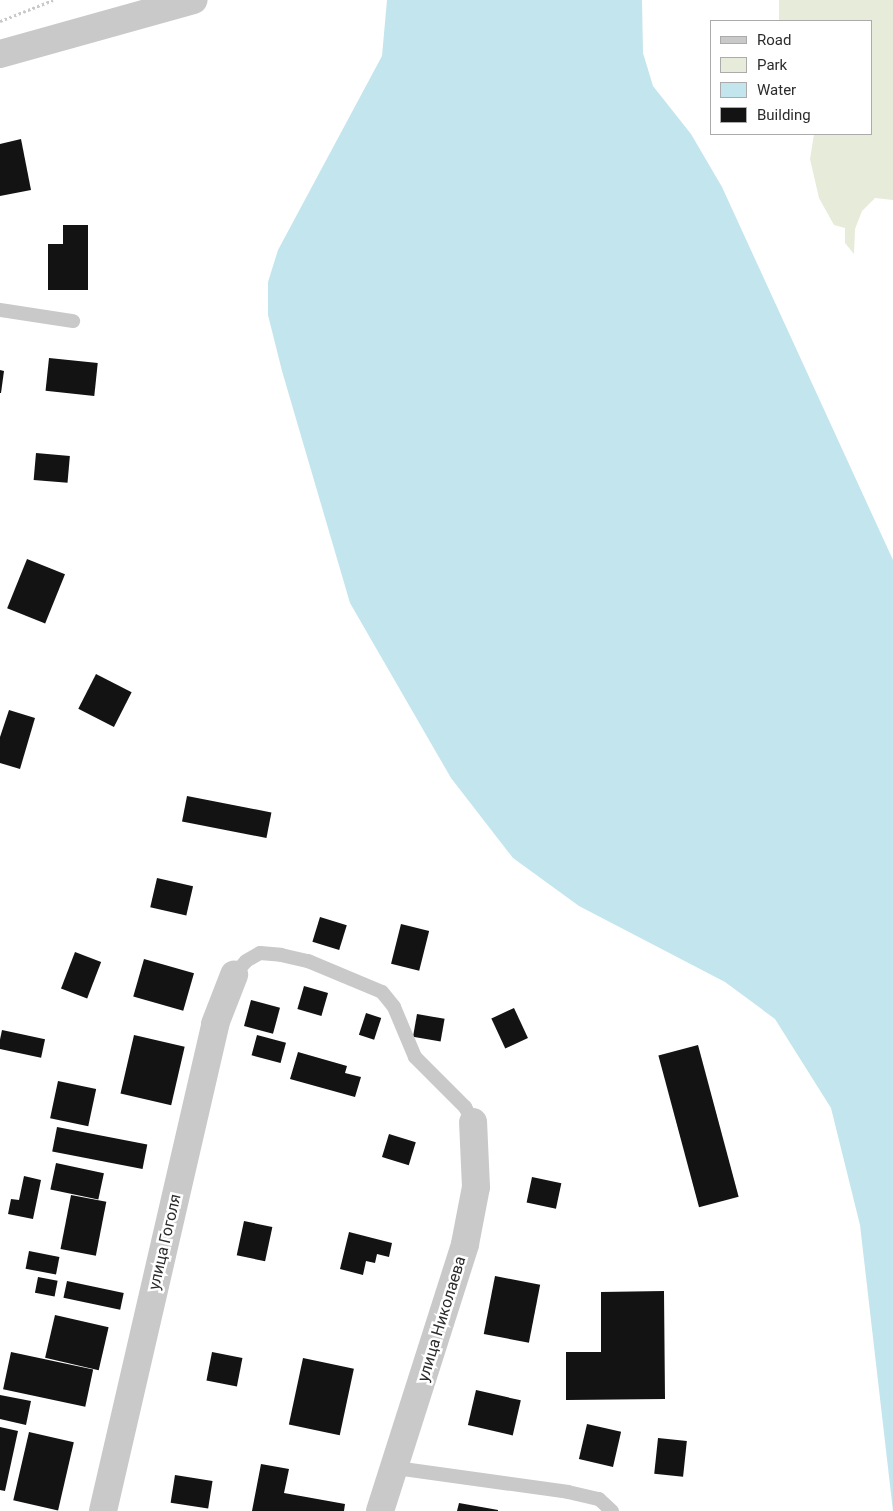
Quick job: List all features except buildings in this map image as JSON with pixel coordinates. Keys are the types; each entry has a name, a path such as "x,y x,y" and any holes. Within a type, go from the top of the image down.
{"street":[{"path":"0,54 194,0"},
{"name":"улица Гоголя","path":"103,1511 214,1024 234,975"},
{"name":"улица Николаева","path":"380,1511 396,1468 466,1244 476,1187 473,1122"}],"lane":[{"path":"0,310 73,322"},
{"path":"234,975 246,961 260,954 281,955 308,961 382,992 394,1007 416,1057 465,1107 473,1122"},
{"path":"396,1468 576,1494 599,1499 612,1511"}],"path":[{"path":"0,21 53,0"}],"green space":[{"path":"779,0 893,0 893,200 875,198 862,211 855,229 854,254 845,243 845,228 834,225 819,198 810,159 814,135 873,135 873,20 779,20"}],"water":[{"path":"387,0 642,0 643,53 653,86 691,134 722,187 893,560 893,1511 860,1225 831,1108 775,1019 725,982 579,906 513,858 451,778 350,603 282,371 268,315 268,282 278,250 382,56"}]}
